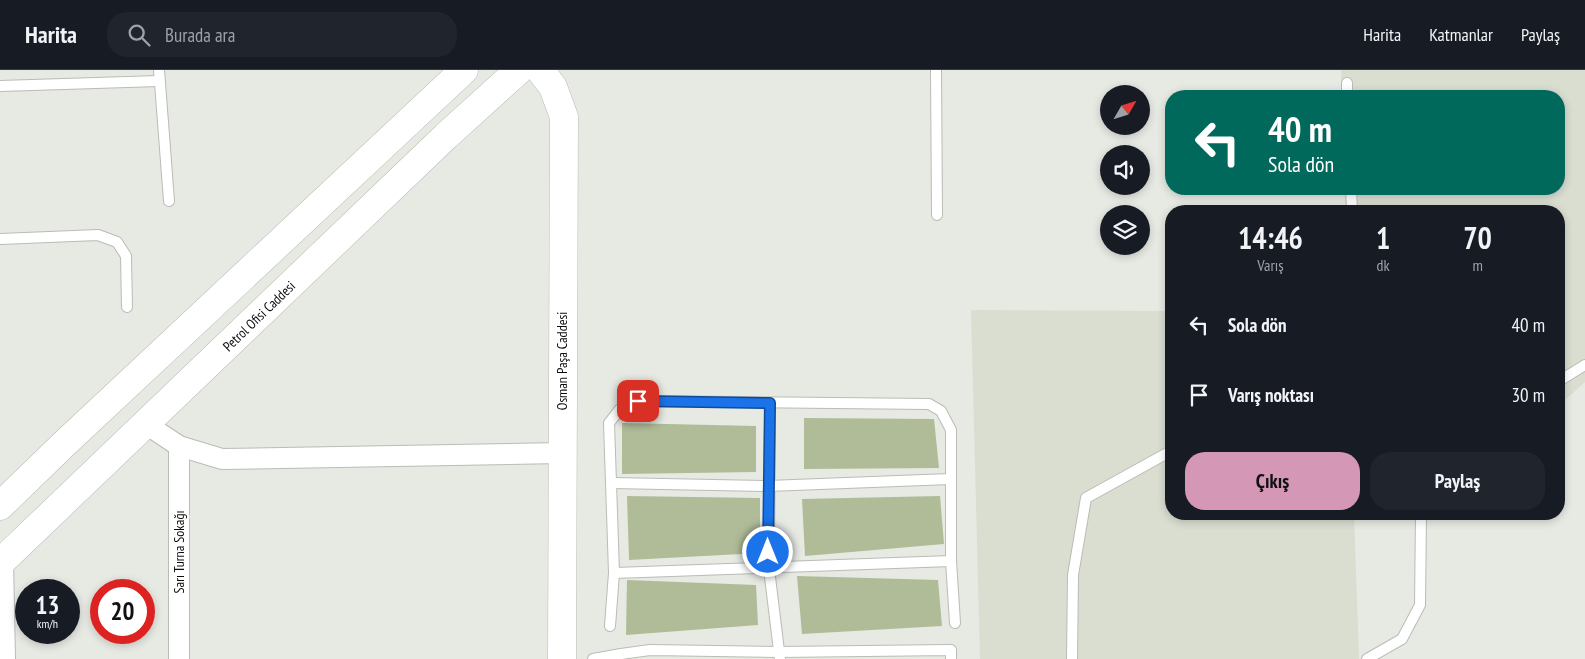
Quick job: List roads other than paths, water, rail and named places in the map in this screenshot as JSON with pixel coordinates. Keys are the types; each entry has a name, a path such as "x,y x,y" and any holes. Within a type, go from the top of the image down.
{"main road":[{"path":"403,128 436,79 445,70"},
{"path":"0,506 464,70"},
{"name":"Petrol Ofisi Caddesi","path":"2,562 446,136 519,70"},
{"name":"Osman Paşa Caddesi","path":"540,70 553,87 564,117 562,659"}],"street":[{"path":"146,424 179,446 222,459 562,453"},
{"name":"Sarı Turna Sokağı","path":"179,446 180,659"},
{"path":"2,562 5,659"}],"lane":[{"path":"936,70 937,215"},
{"path":"0,86 159,75 169,200"},
{"path":"1347,83 1348,90"},
{"path":"0,239 98,235 117,242 126,256 127,307"},
{"path":"1565,377 1585,365"},
{"path":"610,626 614,573 609,424 620,409 638,401 929,404 941,411 951,430 951,562 955,623"},
{"path":"770,403 769,569 780,655"},
{"path":"1072,659 1073,575 1086,498 1165,454"},
{"path":"612,483 768,486 950,480"},
{"path":"1367,659 1402,639 1420,605 1421,520"},
{"path":"614,573 951,562"},
{"path":"593,659 650,650 780,655 951,650 951,659"}]}
